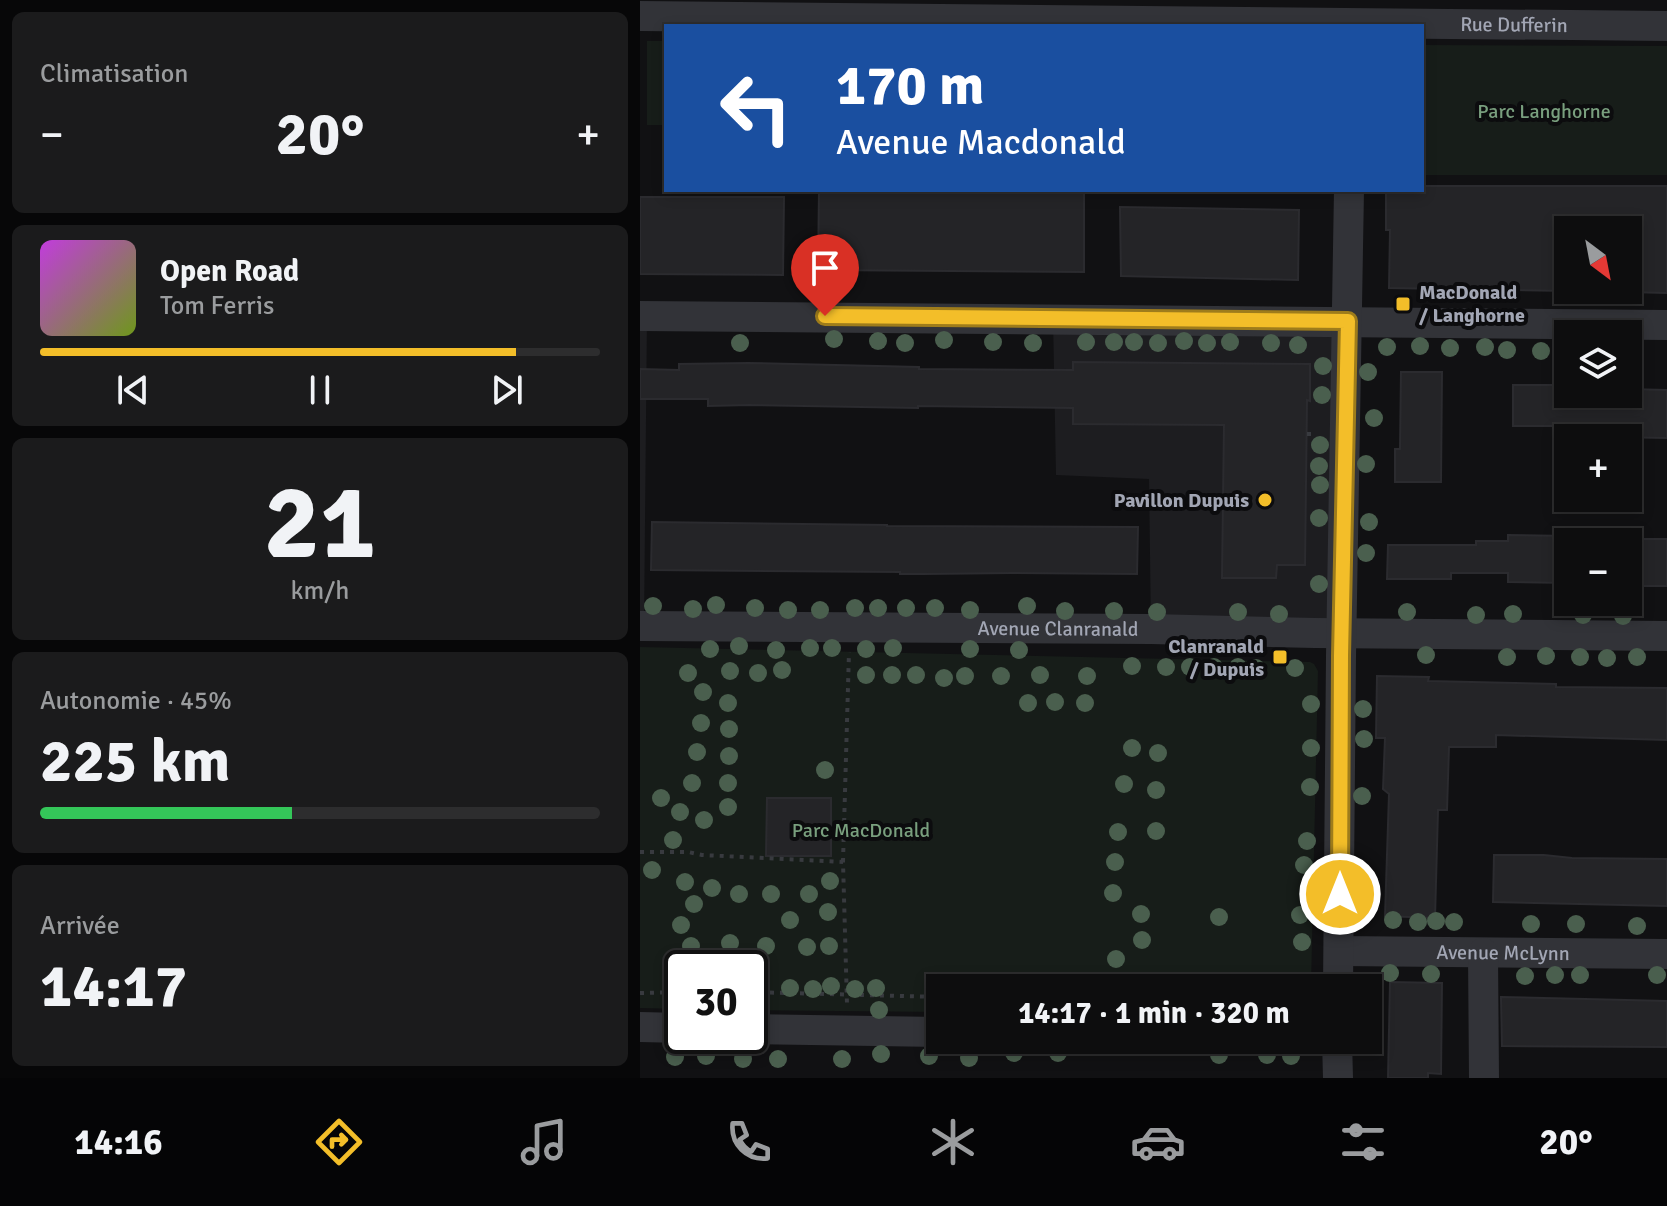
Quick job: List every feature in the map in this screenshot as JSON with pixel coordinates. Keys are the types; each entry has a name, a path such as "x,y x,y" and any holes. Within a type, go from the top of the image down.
{"street":[{"name":"Rue Dufferin","path":"640,16 1349,16 1667,26"},
{"path":"1338,974 1349,192"},
{"path":"640,316 1667,325"},
{"name":"Avenue Clanranald","path":"640,626 1667,636"},
{"name":"Avenue McLynn","path":"1339,951 1667,954"},
{"path":"1483,953 1484,1078"},
{"path":"640,1027 664,1028"},
{"path":"768,1029 926,1032"},
{"path":"1337,1054 1338,1078"}],"path":[{"path":"1307,434 1317,434"},
{"path":"847,1011 843,862 849,646"},
{"path":"640,852 843,862"},
{"path":"640,993 664,992"},
{"path":"768,993 926,997"}],"shaded area":[{"path":"640,316 647,316 644,626 640,626"},
{"path":"1053,318 1348,321 1342,632 1151,629 1149,479 1056,475"}],"green space":[{"path":"647,41 664,41 664,125 647,125"},
{"name":"Parc Langhorne","path":"1424,45 1667,46 1667,175 1424,175"},
{"name":"Parc MacDonald","path":"640,647 1310,662 1318,671 1311,974 926,974 926,1012 768,1010 768,950 664,950 664,1009 640,1008"}],"building":[{"path":"1424,186 1667,186 1667,293 1642,292 1642,216 1554,216 1554,291 1389,288 1390,230 1386,230 1386,192 1424,192"},
{"path":"819,192 1084,192 1084,272 818,270"},
{"path":"640,197 784,197 783,275 640,274"},
{"path":"1120,207 1299,210 1298,280 1121,276"},
{"name":"Pavillon Dupuis","path":"1073,362 1310,364 1305,565 1277,565 1276,578 1222,578 1224,425 1073,424 1073,408 708,406 708,399 640,399 640,369 679,370 679,364 1073,370"},
{"path":"1401,372 1442,372 1441,482 1395,482 1395,449 1400,449"},
{"path":"1513,385 1554,385 1554,408 1642,408 1642,389 1667,390 1667,438 1642,438 1642,424 1513,426"},
{"path":"652,522 1138,527 1137,574 651,570"},
{"path":"1508,535 1554,536 1554,583 1508,582 1508,573 1451,573 1451,579 1387,579 1388,545 1476,545 1476,541 1508,541"},
{"path":"1642,539 1667,539 1667,586 1642,586"},
{"path":"1377,676 1429,677 1428,681 1556,684 1556,687 1667,688 1667,740 1496,735 1496,747 1449,747 1447,810 1438,810 1435,918 1385,916 1389,794 1383,789 1385,738 1376,738"},
{"path":"767,798 831,798 831,856 766,856"},
{"path":"1494,855 1667,859 1667,906 1493,902"},
{"path":"1390,982 1442,983 1441,1074 1428,1073 1428,1078 1388,1078"},
{"path":"1501,997 1667,1001 1667,1047 1502,1046"}],"place":[{"name":"MacDonald / Langhorne","path":"1403,304"},
{"name":"Pavillon Dupuis","path":"1265,500"},
{"name":"Clanranald / Dupuis","path":"1280,657"}],"route":[{"path":"825,316 1348,321 1340,894"}]}
